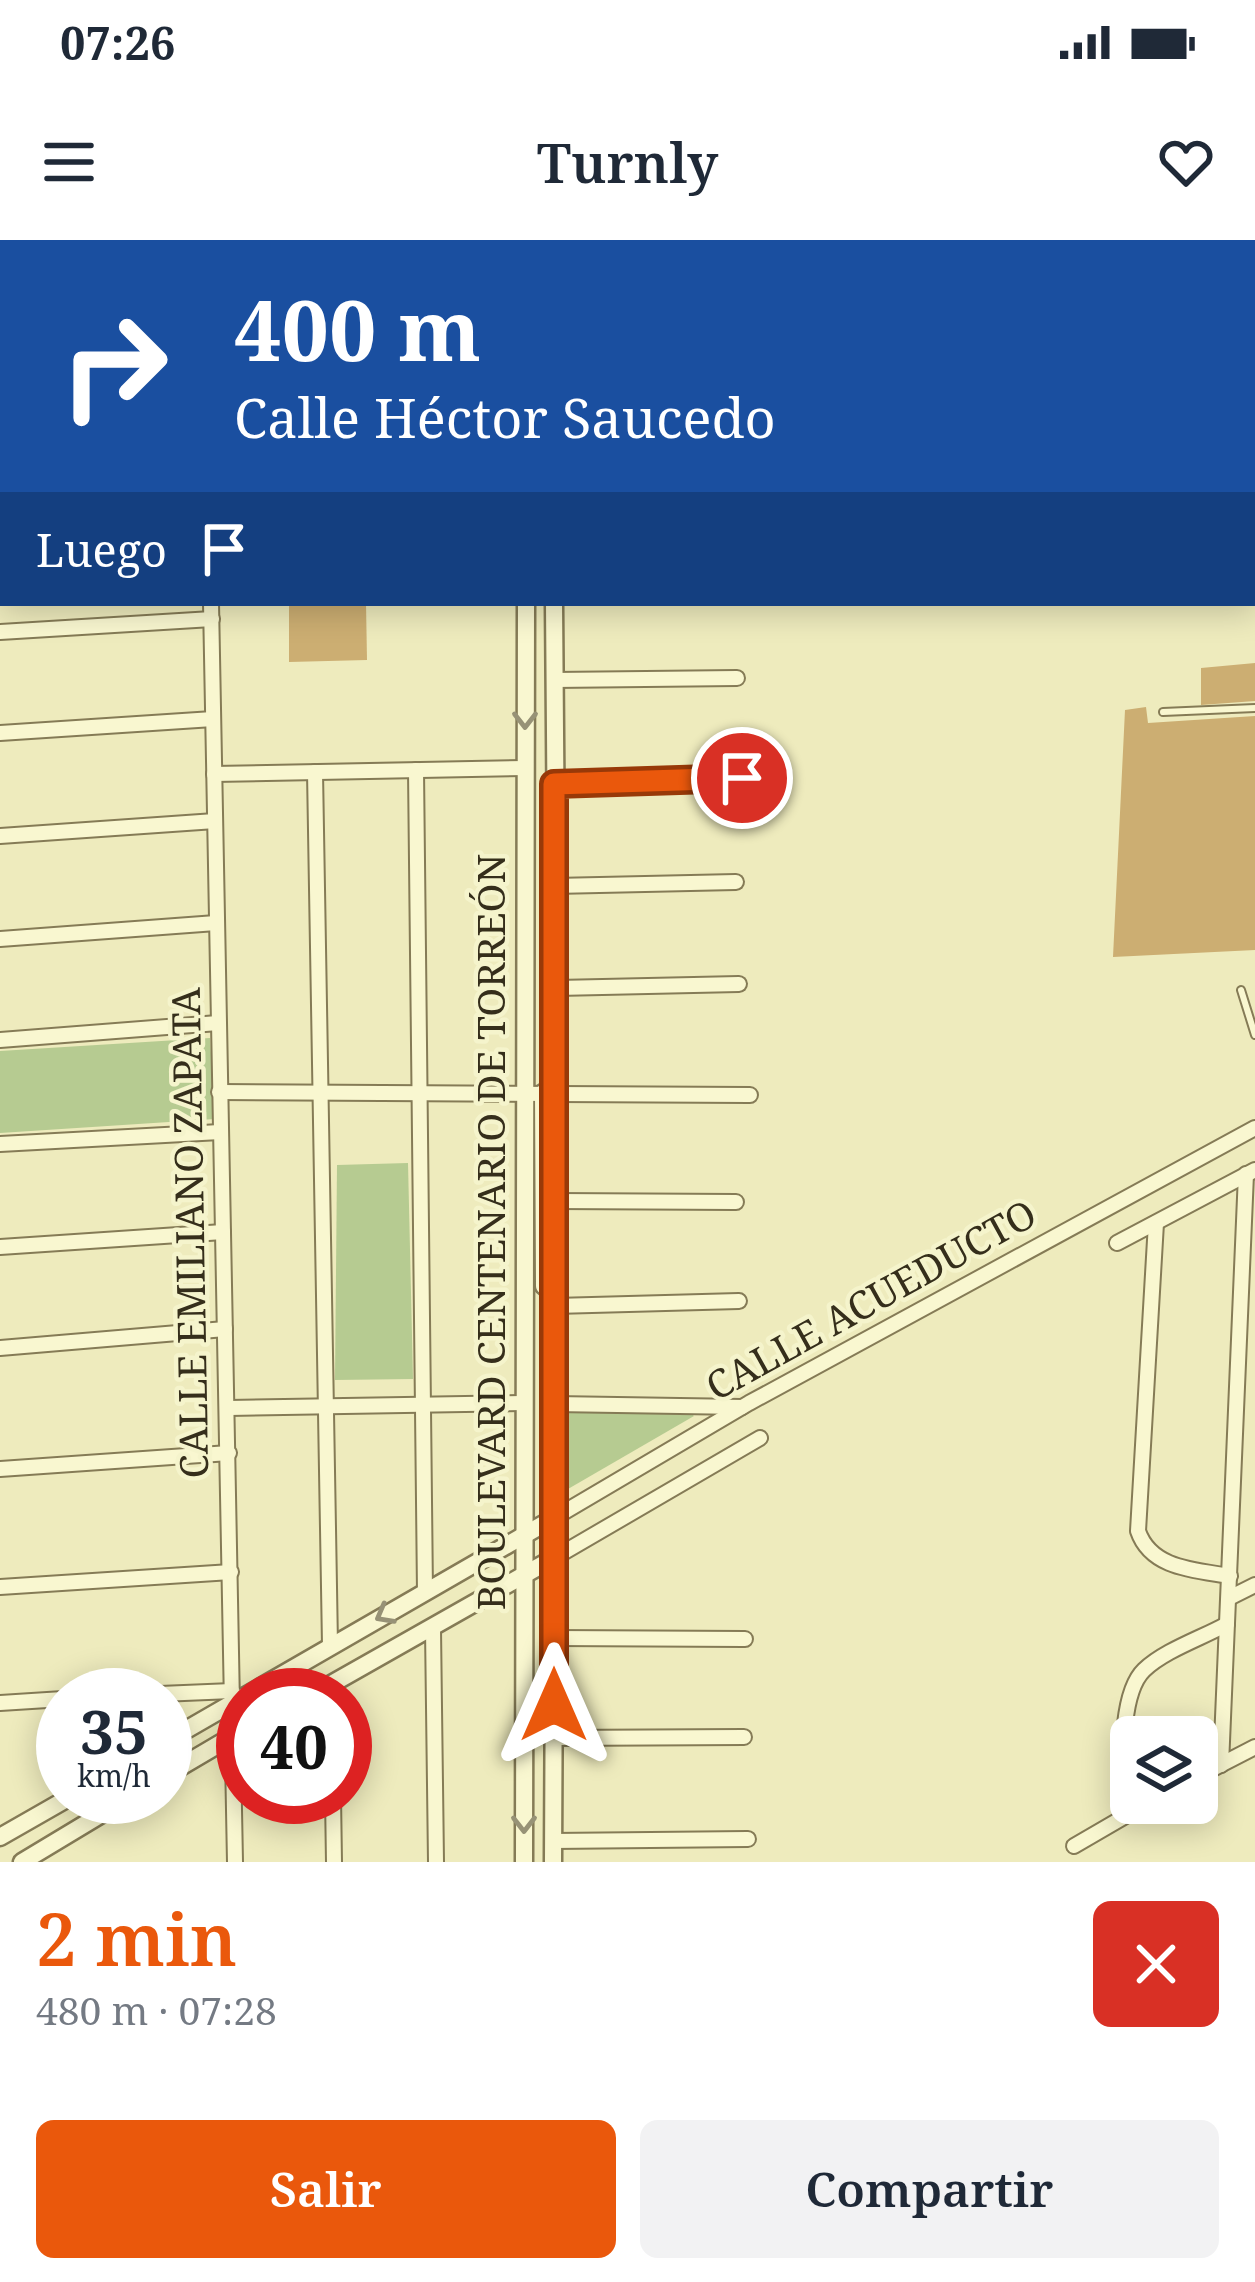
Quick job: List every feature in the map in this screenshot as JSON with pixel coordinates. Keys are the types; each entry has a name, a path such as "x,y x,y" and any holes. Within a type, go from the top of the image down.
{"street":[{"name":"BOULEVARD CENTENARIO DE TORREÓN","path":"526,606 525,768 541,1093 555,1201 553,1862"},
{"name":"BOULEVARD CENTENARIO DE TORREÓN","path":"524,1862 522,1403 541,1093 556,988 554,606"},
{"path":"0,632 212,611"},
{"name":"CALLE EMILIANO ZAPATA","path":"212,611 220,1132 236,1668"},
{"path":"554,680 737,678"},
{"path":"0,734 213,718"},
{"path":"214,774 525,768"},
{"path":"416,770 425,1592"},
{"path":"314,772 330,1645"},
{"path":"554,784 742,778"},
{"path":"0,836 214,821"},
{"path":"554,886 736,882"},
{"path":"0,939 216,923"},
{"path":"556,988 739,984"},
{"path":"0,1040 218,1023"},
{"path":"220,1092 750,1095"},
{"path":"541,1093 544,1286 555,1299 739,1301"},
{"name":"CALLE ACUEDUCTO","path":"289,1668 742,1407 1255,1128"},
{"path":"0,1144 220,1132"},
{"path":"1117,1243 1250,1172"},
{"path":"1221,1765 1250,1172"},
{"path":"555,1201 736,1202"},
{"path":"1156,1223 1138,1531 1147,1551 1157,1559 1230,1576"},
{"path":"0,1247 224,1232"},
{"path":"0,1348 225,1329"},
{"path":"229,1408 522,1403"},
{"path":"555,1404 742,1407"},
{"name":"CALLE ACUEDUCTO","path":"368,1668 760,1438"},
{"path":"0,1469 229,1453"},
{"path":"0,1587 231,1572"},
{"path":"1229,1598 1255,1585"},
{"path":"1127,1716 1134,1683 1151,1664 1227,1624"},
{"path":"433,1629 436,1862"},
{"path":"554,1638 745,1639"},
{"path":"0,1703 36,1701"},
{"path":"554,1738 744,1737"},
{"path":"1218,1766 1255,1747"},
{"path":"0,1837 36,1816"},
{"path":"22,1862 85,1824"},
{"name":"CALLE EMILIANO ZAPATA","path":"235,1862 236,1824"},
{"path":"333,1824 334,1862"},
{"path":"1074,1846 1110,1824"},
{"path":"553,1841 748,1839"}],"lane":[{"path":"1163,712 1255,708"},
{"path":"1241,990 1255,1035"}],"green space":[{"path":"210,1038 215,1119 0,1133 0,1051"},
{"path":"408,1163 413,1379 335,1380 337,1165"},
{"path":"566,1410 688,1411 694,1416 568,1489"}],"building":[{"path":"289,606 366,606 367,660 289,662"},
{"path":"1255,663 1255,701 1201,705 1201,668"},
{"path":"1146,707 1148,723 1255,716 1255,950 1113,957 1125,710"}],"route":[{"path":"554,1705 554,784 742,778"}]}
